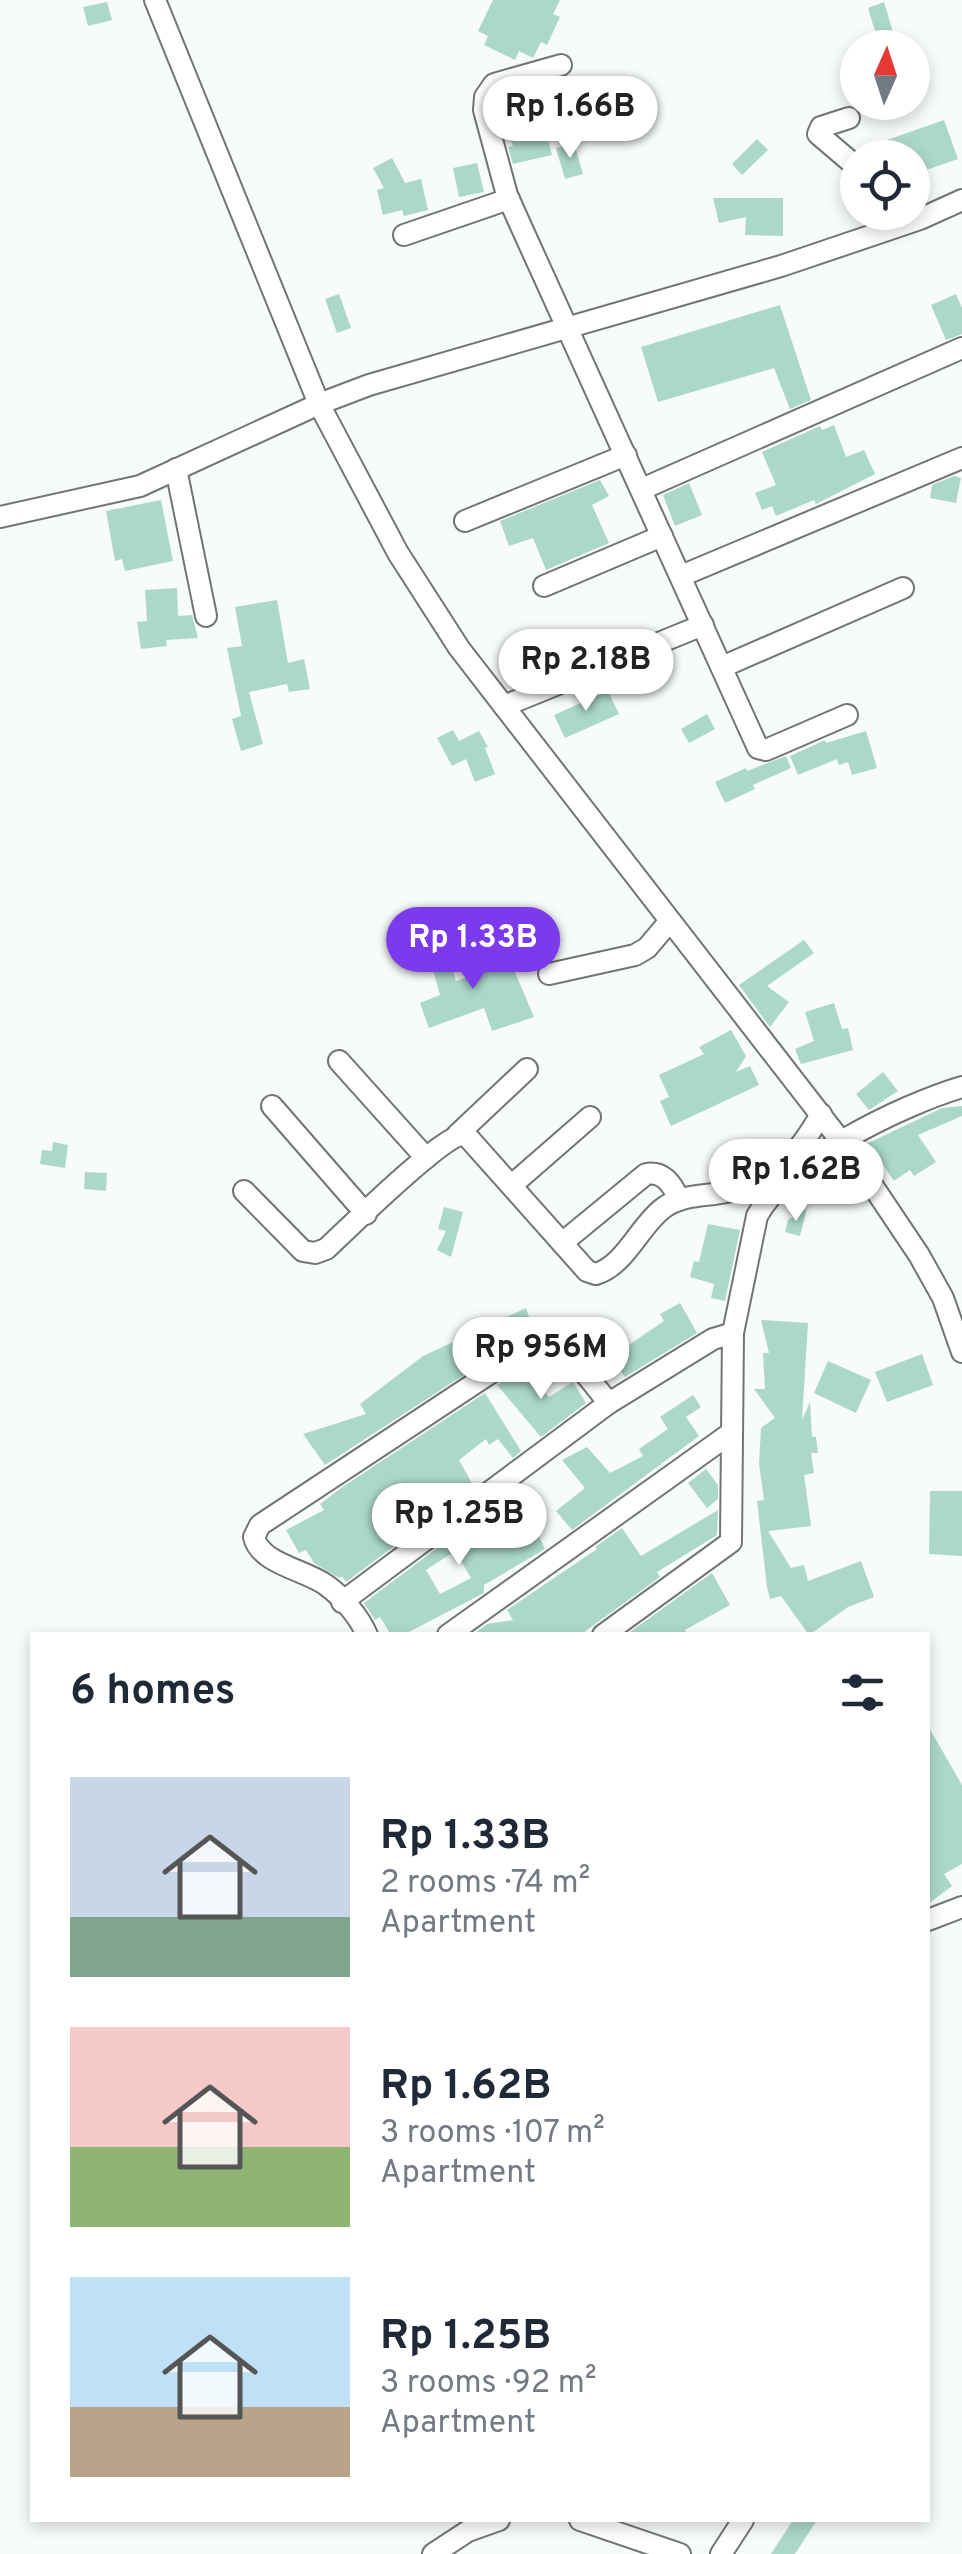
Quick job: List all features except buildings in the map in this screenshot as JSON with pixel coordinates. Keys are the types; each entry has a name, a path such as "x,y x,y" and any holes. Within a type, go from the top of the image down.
{"street":[{"path":"155,0 319,404 398,553 459,648 842,1140 953,1298 962,1352"},
{"path":"561,65 494,84 485,96 484,110 509,199 760,750 847,715"},
{"path":"840,153 818,134 821,126 842,120"},
{"path":"404,236 509,199"},
{"path":"930,209 962,200"},
{"path":"0,517 122,490 369,385 781,266 864,230"},
{"path":"642,490 962,348"},
{"path":"465,521 626,455"},
{"path":"681,576 962,458"},
{"path":"176,469 206,616"},
{"path":"544,586 662,536"},
{"path":"722,668 902,588"},
{"path":"504,706 702,624"},
{"path":"549,974 635,955 669,922"},
{"path":"339,1061 426,1158"},
{"path":"244,1191 302,1251 326,1249 527,1069"},
{"path":"607,1632 731,1542 732,1333 757,1216 764,1204 772,1192 842,1140 880,1119 962,1087"},
{"path":"272,1106 366,1214"},
{"path":"457,1135 468,1136 586,1270 600,1273 610,1267 659,1211 679,1200 721,1194 761,1182 798,1152 821,1114"},
{"path":"512,1185 590,1116"},
{"path":"562,1243 646,1174 660,1174 667,1179 679,1200"},
{"path":"342,1602 609,1403 713,1338 732,1333"},
{"path":"366,1632 327,1585 262,1552 254,1537 260,1526 536,1343 546,1342 559,1348 609,1403"},
{"path":"452,1632 731,1433"},
{"path":"930,1919 962,1908"},
{"path":"433,2554 468,2532 494,2522"},
{"path":"586,2522 680,2554"},
{"path":"721,2554 742,2522"}]}
